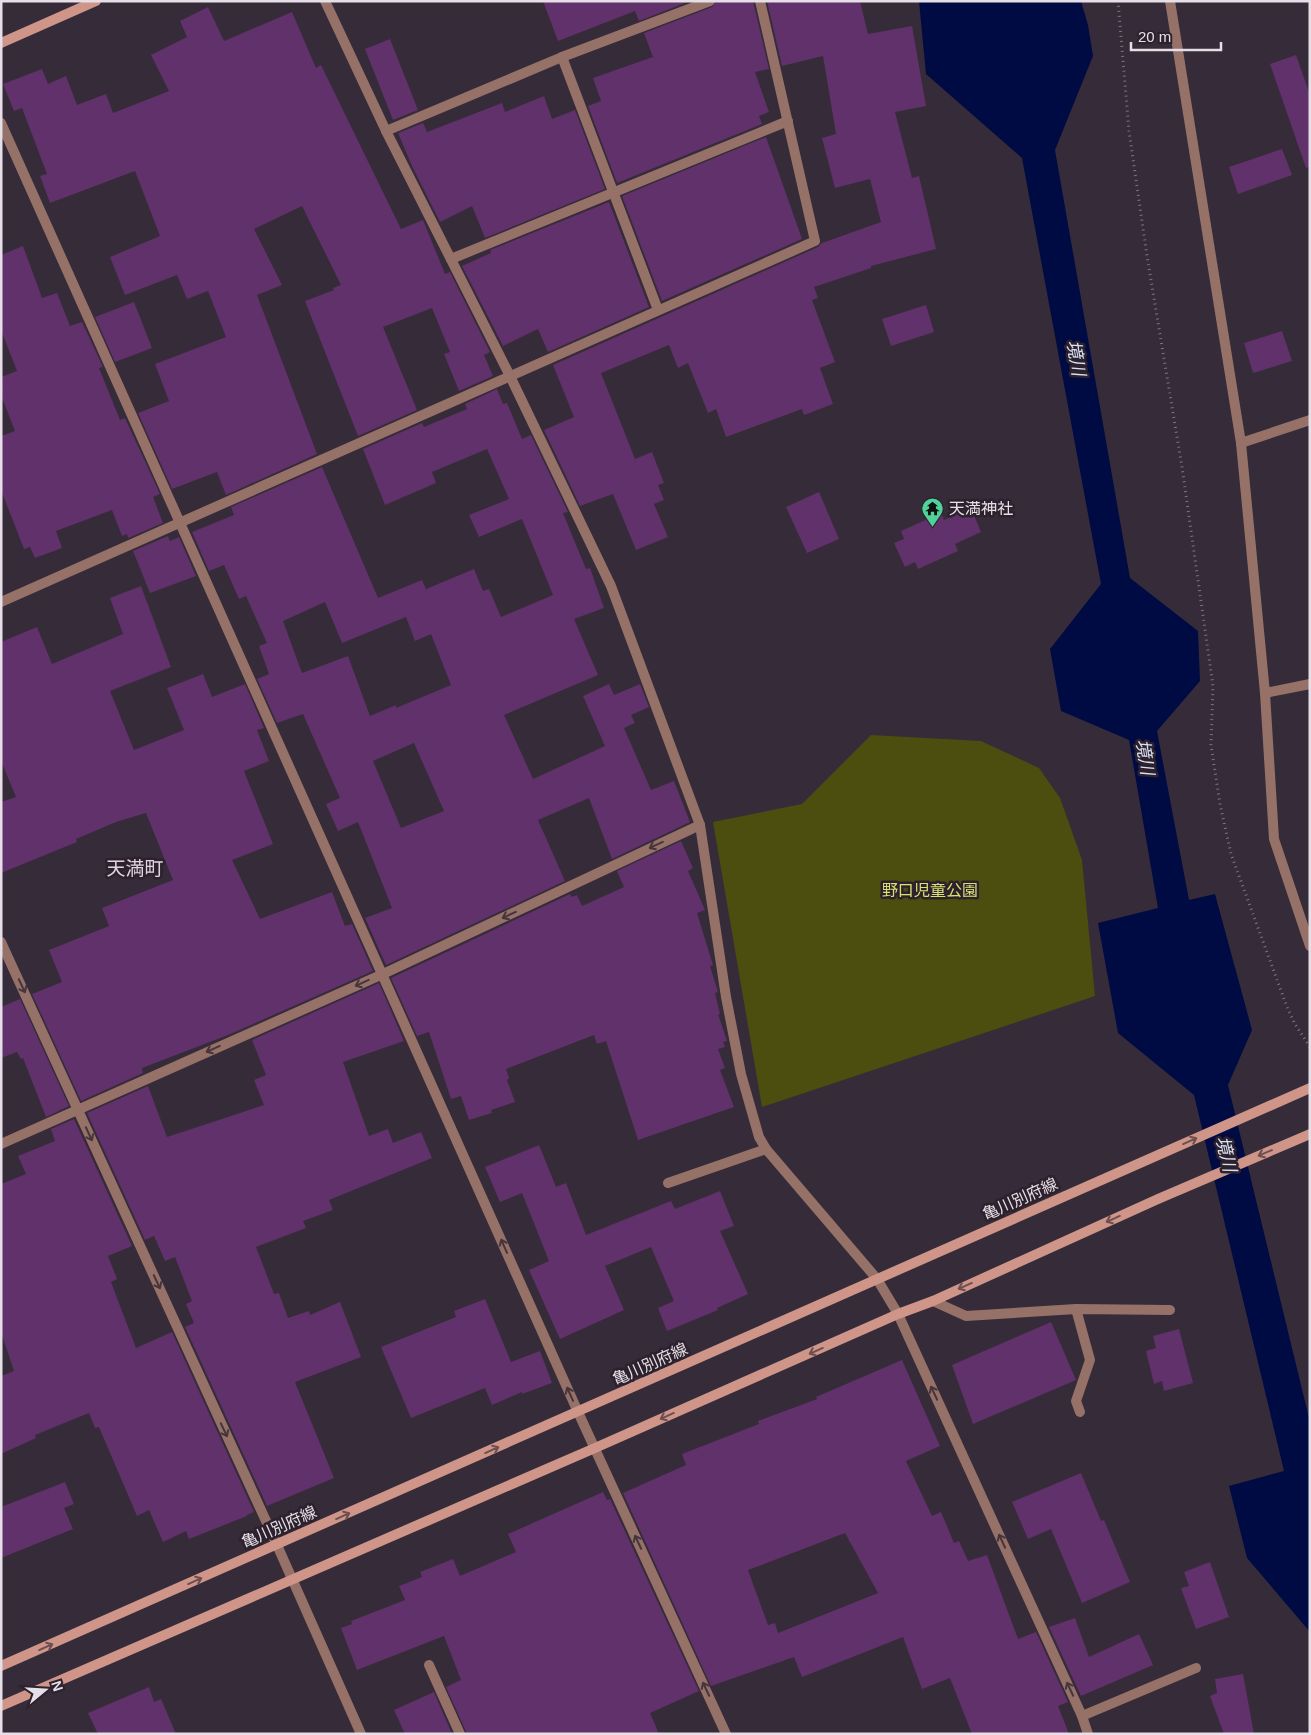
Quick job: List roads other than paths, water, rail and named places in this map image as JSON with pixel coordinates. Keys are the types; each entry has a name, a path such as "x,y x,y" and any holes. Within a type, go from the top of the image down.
{"main road":[{"path":"1,43 96,1"},
{"name":"亀川別府線","path":"1,1666 1310,1088"},
{"path":"1,1706 1310,1134"}],"street":[{"path":"325,1 386,131 510,376 611,586 700,825 726,997 741,1074 759,1137 766,1149 876,1279 898,1314 1082,1716 1088,1734"},
{"path":"386,131 562,57 710,1"},
{"path":"1,602 815,241 760,1"},
{"path":"1170,1 1241,443 1265,693 1274,839 1310,946"},
{"path":"562,57 658,310"},
{"path":"451,259 788,121"},
{"path":"1,123 578,1412 726,1734"},
{"path":"1241,443 1310,420"},
{"path":"1265,693 1310,684"},
{"path":"1,1144 383,974 700,825"},
{"path":"1,942 293,1579 361,1734"},
{"path":"668,1183 766,1149"},
{"path":"933,1300 966,1316 1076,1309 1170,1310"},
{"path":"1076,1309 1090,1360 1076,1401 1080,1412"},
{"path":"429,1665 460,1734"},
{"path":"1082,1716 1196,1668"}],"water":[{"name":"境川","path":"919,1 1081,1 1088,25 1093,56 1055,150 1130,578 1198,631 1200,681 1157,731 1189,900 1215,894 1252,1030 1228,1085 1310,1422 1310,1632 1247,1558 1229,1486 1284,1471 1194,1095 1118,1033 1098,923 1158,908 1129,740 1061,711 1050,649 1101,584 1022,158 926,74"}],"place":[{"name":"天満神社","path":"933,527"}],"district":[{"name":"天満町","path":"135,868"}],"park label":[{"name":"野口児童公園","path":"930,890"}]}
